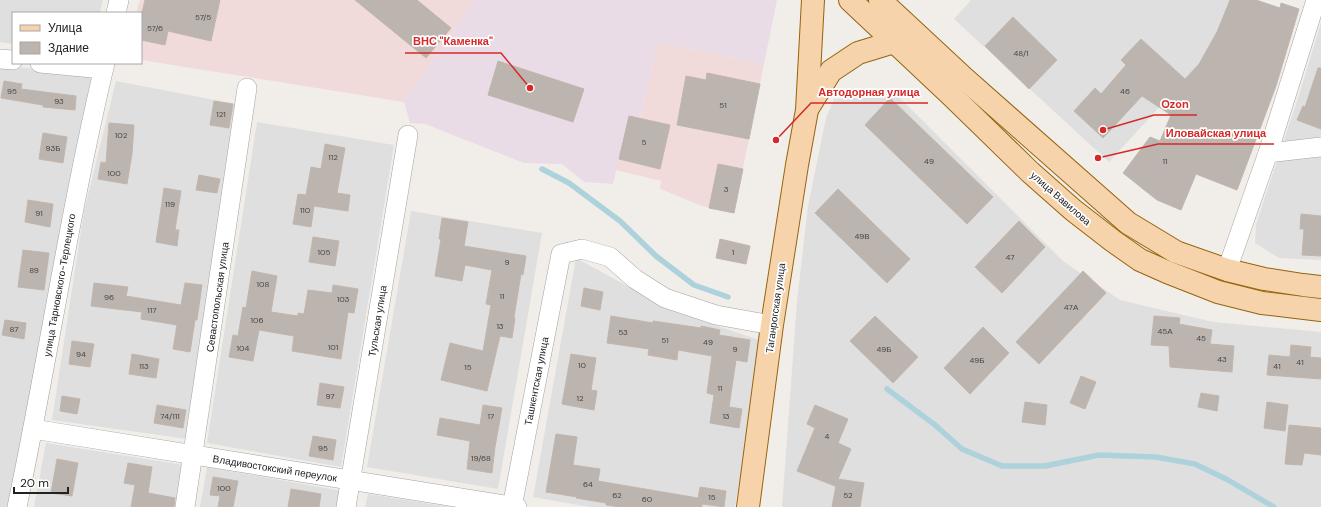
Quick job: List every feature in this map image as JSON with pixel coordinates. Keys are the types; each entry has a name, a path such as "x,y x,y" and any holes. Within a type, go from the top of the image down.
{"main road":[{"name":"Таганрогская улица","path":"748,507 772,325 806,110 813,0"},
{"name":"улица Вавилова","path":"850,0 1030,172 1073,210 1140,260 1218,292 1262,303 1321,310"},
{"path":"880,0 928,45 1128,223 1176,252 1227,270 1264,279 1321,287"},
{"name":"Таганрогская улица","path":"806,110 830,71 858,53 894,42 928,45"}],"street":[{"path":"116,12 120,0"},
{"path":"1227,270 1268,153 1316,0"},
{"path":"0,59 12,60"},
{"path":"61,64 104,66"},
{"name":"улица Тарновского-Терлецкого","path":"17,507 33,429 71,216 104,66"},
{"name":"Севастопольская улица","path":"185,507 194,455 247,88"},
{"name":"Тульская улица","path":"346,507 408,135"},
{"path":"1268,153 1321,148"},
{"name":"Ташкентская улица","path":"514,507 561,254 582,249 610,257 635,279 666,298 716,316 772,325"},
{"name":"Владивостокский переулок","path":"33,429 514,507"}],"shaded area":[{"path":"0,0 103,0 100,12 12,12 12,44 0,42"},
{"path":"140,0 475,0 404,102 142,60 142,12 136,12"},
{"path":"475,0 777,0 764,64 658,42 640,118 629,116 613,184 584,182 562,164 524,163 425,124 410,123 404,102"},
{"path":"971,0 1230,0 1217,32 1199,64 1109,162 954,19"},
{"path":"1321,23 1321,260 1279,258 1255,243 1256,224 1299,95"},
{"path":"658,42 764,64 734,213 705,207 660,189 661,181 616,170 629,116 640,118"},
{"path":"0,65 95,76 11,507 0,507"},
{"path":"116,81 236,104 194,440 52,420 84,211"},
{"path":"898,96 1063,261 1120,300 1213,322 1321,332 1321,507 782,507 797,301 808,206 826,118 834,99"},
{"path":"257,122 394,145 341,467 207,443"},
{"path":"411,211 542,233 498,489 367,467"},
{"path":"576,258 673,311 762,341 735,507 589,507 533,497"},
{"path":"46,443 184,465 177,507 34,507"},
{"path":"207,467 342,491 339,507 200,507"},
{"path":"368,494 450,507 365,507"}],"building":[{"path":"145,0 220,0 211,41 168,31 165,45 142,40 142,13"},
{"path":"355,0 417,0 451,28 426,58"},
{"path":"1230,0 1256,0 1280,8 1281,3 1299,9 1276,86 1237,190 1196,174 1181,210 1157,200 1123,173 1150,137 1160,141 1171,115 1142,96 1103,138 1074,111 1095,88 1101,94 1126,65 1121,60 1141,39 1185,79 1199,64 1217,32"},
{"path":"1013,17 1057,60 1029,89 985,46"},
{"path":"498,61 584,89 573,122 488,95"},
{"path":"1318,68 1321,68 1321,129 1297,120 1303,106 1305,107"},
{"path":"707,73 760,84 749,139 677,125 686,76 706,80"},
{"path":"4,81 22,84 21,89 76,96 75,110 43,107 43,105 1,98"},
{"path":"890,98 993,197 967,224 865,125"},
{"path":"214,101 233,104 229,128 210,125"},
{"path":"629,116 670,125 660,169 619,159"},
{"path":"109,123 134,125 132,154 127,184 98,179 101,162 106,163"},
{"path":"43,133 67,137 63,163 39,159"},
{"path":"325,144 345,148 337,193 350,195 348,211 314,206 311,227 293,224 298,194 306,195 311,167 321,169"},
{"path":"718,164 743,169 734,213 709,208"},
{"path":"199,175 220,179 217,193 196,190"},
{"path":"164,188 181,191 175,230 179,230 177,246 156,242"},
{"path":"838,189 910,259 887,283 815,213"},
{"path":"28,200 53,204 50,227 25,222"},
{"path":"1301,214 1321,216 1321,256 1302,255 1304,229 1300,229"},
{"path":"442,218 468,222 464,246 526,256 523,275 521,274 512,338 500,336 487,391 441,380 450,343 483,351 491,305 486,304 492,270 465,265 462,281 435,276 441,239 439,239"},
{"path":"1019,221 1045,247 1002,293 975,267"},
{"path":"313,237 339,241 335,266 309,262"},
{"path":"720,239 750,246 746,264 716,258"},
{"path":"23,250 49,253 44,290 18,287"},
{"path":"252,271 277,276 271,312 298,316 298,313 304,314 308,290 332,293 333,285 358,289 354,313 348,312 341,359 292,351 294,336 259,330 253,361 229,357 233,335 238,336 243,307 246,308"},
{"path":"1083,271 1106,293 1039,364 1016,342"},
{"path":"94,283 128,287 126,296 181,305 185,283 202,285 197,320 195,320 190,352 173,349 177,325 141,319 142,312 91,306"},
{"path":"584,288 603,292 600,310 581,306"},
{"path":"611,316 653,323 653,321 701,328 701,326 720,330 719,335 750,340 747,362 736,360 729,407 742,409 739,428 710,423 714,395 707,393 712,356 678,350 677,360 648,355 649,349 607,343"},
{"path":"875,316 918,357 893,383 850,341"},
{"path":"1154,316 1180,318 1179,324 1212,330 1210,344 1234,346 1232,372 1170,367 1169,346 1151,345"},
{"path":"5,320 26,323 24,339 2,335"},
{"path":"983,327 1009,353 970,394 944,368"},
{"path":"72,341 94,344 90,367 69,364"},
{"path":"1291,345 1311,347 1310,357 1321,358 1321,379 1267,375 1269,355 1290,357"},
{"path":"132,354 159,359 156,378 129,374"},
{"path":"571,354 596,358 591,390 597,391 594,410 562,404"},
{"path":"1081,376 1096,382 1085,409 1070,403"},
{"path":"320,383 344,387 340,408 317,405"},
{"path":"1201,393 1219,396 1217,411 1198,407"},
{"path":"62,396 80,399 77,414 60,411"},
{"path":"1025,402 1047,405 1045,425 1022,422"},
{"path":"1267,402 1288,405 1285,431 1264,428"},
{"path":"157,405 186,410 183,428 154,423"},
{"path":"483,405 502,408 492,473 467,469 470,441 437,435 440,418 480,425"},
{"path":"815,405 848,419 838,443 851,449 838,479 864,483 860,507 832,507 836,485 835,486 797,471 815,428 807,424"},
{"path":"1289,425 1321,428 1321,455 1304,453 1302,465 1285,464"},
{"path":"556,434 577,437 573,465 600,469 598,481 698,498 700,487 726,491 724,507 702,504 702,507 619,507 606,505 606,503 576,498 577,497 546,492"},
{"path":"313,436 336,440 333,460 309,456"},
{"path":"57,459 78,463 72,496 51,493"},
{"path":"128,463 152,467 148,493 175,498 174,507 131,507 135,485 124,483"},
{"path":"213,477 238,481 233,507 218,507 220,496 210,495"},
{"path":"291,489 321,494 319,507 288,507"}],"waterway":[{"path":"542,169 569,183 620,221 656,256 694,285 728,297"},
{"path":"887,389 935,425 962,449 1002,466 1045,466 1099,455 1156,457 1195,464 1228,480 1274,507"}],"place":[{"name":"ВНС \"Каменка\"","path":"530,88"},
{"name":"Ozon","path":"1103,130"},
{"name":"Автодорная улица","path":"776,140"},
{"name":"Иловайская улица","path":"1098,158"}]}
